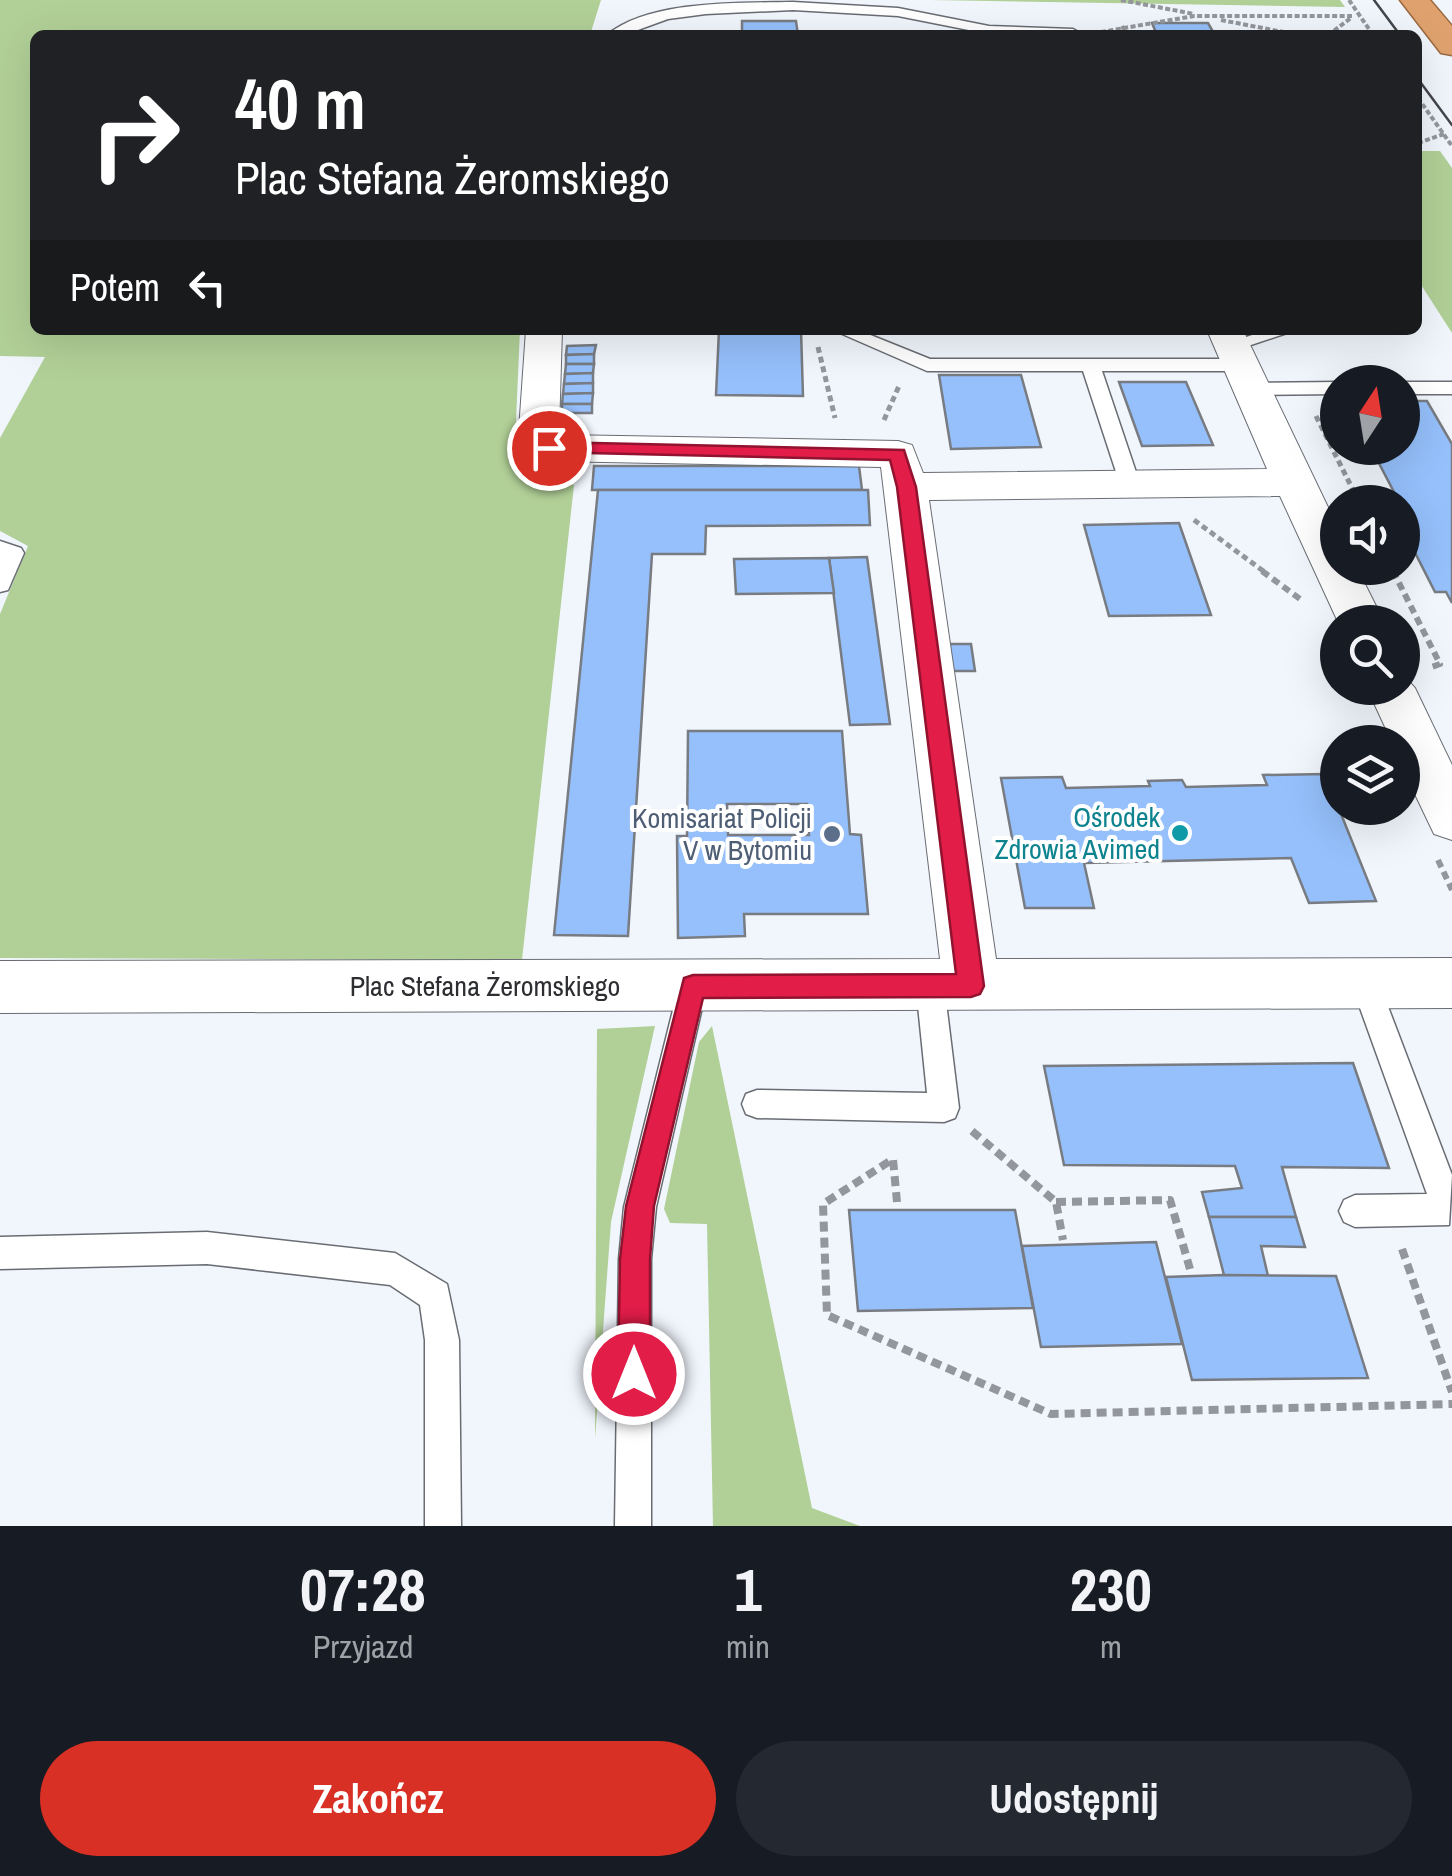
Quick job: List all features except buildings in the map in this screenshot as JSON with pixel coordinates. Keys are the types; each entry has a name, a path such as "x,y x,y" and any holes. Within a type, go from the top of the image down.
{"highway":[{"path":"1415,0 1452,46"},
{"path":"1440,0 1452,15"}],"street":[{"path":"544,335 539,430 549,448 898,454 906,487 950,986"},
{"path":"1236,357 1353,605"},
{"path":"906,487 1296,482"},
{"path":"1399,705 1452,819"},
{"name":"Plac Stefana Żeromskiego","path":"1,991 1452,983"}],"lane":[{"path":"620,30 633,20 659,11 724,4 848,6 985,30"},
{"path":"854,335 927,365 1092,365 1236,357 1320,383"},
{"path":"1236,357 1278,335"},
{"path":"1092,365 1130,484"},
{"path":"1420,388 1452,388"},
{"path":"0,548 13,553 0,584"},
{"path":"1355,1210 1449,1209 1365,983"},
{"path":"633,1526 635,1259 640,1206 693,986"},
{"path":"757,1104 944,1108 950,986"},
{"path":"0,1253 207,1248 395,1269 435,1296 442,1340 443,1526"}],"path":[{"path":"1121,0 1273,30"},
{"path":"1349,0 1368,30"},
{"path":"1107,30 1142,20 1202,16 1355,15"},
{"path":"1335,30 1355,15"},
{"path":"1122,26 1124,30"},
{"path":"1422,104 1452,146"},
{"path":"1422,141 1444,134"},
{"path":"816,335 857,453"},
{"path":"857,453 911,358"},
{"path":"1308,400 1350,485"},
{"path":"1186,515 1310,606"},
{"path":"944,1108 1056,1202 1063,1240"},
{"path":"897,1202 893,1159 823,1204 827,1315 1051,1414 1452,1404"},
{"path":"1056,1202 1170,1200 1190,1269"},
{"path":"1389,1210 1452,1392"}],"green space":[{"path":"0,0 601,0 592,30 30,30 30,335 520,335 516,421 536,464 574,485 522,960 0,958 0,614 28,546 0,531 0,438 45,357 0,356"},
{"path":"930,0 1340,0 1345,7"},
{"path":"1422,151 1440,151 1452,168 1452,333 1422,286"},
{"path":"655,1026 611,1222 595,1439 597,1029"},
{"path":"712,1026 812,1508 860,1526 713,1526 707,1224 670,1223 664,1209 699,1042"}],"tram line":[{"path":"1374,0 1396,30"},
{"path":"1422,84 1452,125"}],"place":[{"name":"Ośrodek Zdrowia Avimed","path":"1180,833"},
{"name":"Komisariat Policji V w Bytomiu","path":"832,834"}],"route":[{"path":"549,448 898,454 906,487 971,986 693,986 640,1206 635,1259 634,1374"}]}
